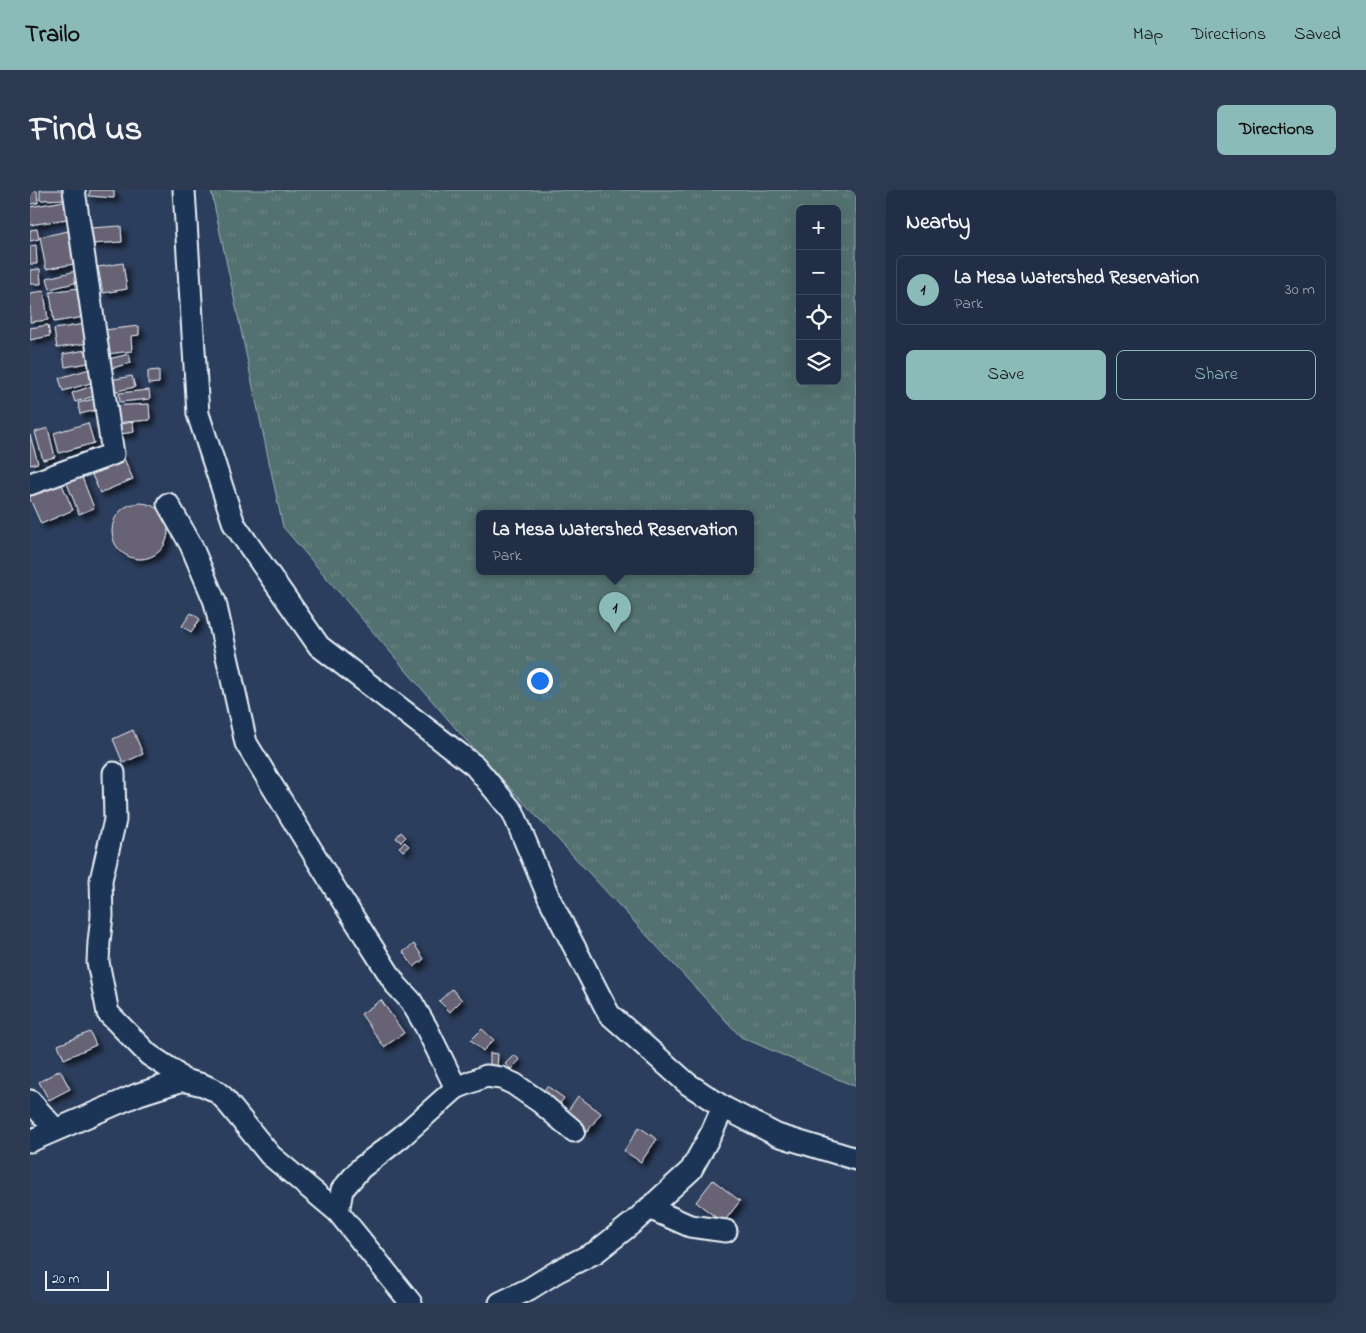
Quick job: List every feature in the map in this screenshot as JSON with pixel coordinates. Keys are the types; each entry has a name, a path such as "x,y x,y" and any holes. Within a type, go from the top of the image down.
{"street":[{"path":"30,484 113,454 74,190"},
{"path":"184,190 198,414 234,524 319,646 474,766 512,812 550,898 609,1014 688,1084 723,1107 777,1135 856,1159"},
{"path":"168,504 191,545 215,602 246,743 396,985 411,1001 456,1088"},
{"path":"114,772 115,820 101,880 102,916 98,962 108,1013 150,1055 183,1080 203,1085 222,1096 270,1155 338,1212 411,1303"},
{"path":"338,1212 342,1190 361,1168 401,1137 456,1088 486,1076 501,1078 514,1084 540,1102 574,1131"},
{"path":"30,1141 139,1094 183,1080"},
{"path":"30,1101 55,1129"},
{"path":"500,1303 596,1252 649,1208 691,1170 712,1132 723,1107"},
{"path":"649,1208 690,1226 726,1231"}],"green space":[{"path":"211,190 856,190 856,1087 741,1037 464,738 283,527"}],"building":[{"path":"40,190 68,190 68,199 40,200"},
{"path":"90,190 114,190 114,198 89,196"},
{"path":"30,191 37,191 38,203 30,204"},
{"path":"64,201 67,219 30,225 30,207"},
{"path":"121,226 122,242 91,244 90,228"},
{"path":"37,229 39,239 30,241 30,230"},
{"path":"68,231 74,264 46,269 40,237"},
{"path":"36,245 37,264 30,264 30,246"},
{"path":"123,263 127,289 103,293 98,267"},
{"path":"40,269 41,284 30,284 30,270"},
{"path":"76,271 78,282 50,289 47,278"},
{"path":"79,288 84,317 54,322 50,292"},
{"path":"44,291 48,320 30,322 30,293"},
{"path":"85,324 88,343 57,348 54,329"},
{"path":"48,325 50,336 30,340 30,328"},
{"path":"139,326 139,335 131,336 132,351 107,354 104,330"},
{"path":"92,349 94,362 65,367 63,354"},
{"path":"129,354 131,363 112,368 109,359"},
{"path":"90,369 94,382 63,391 59,378"},
{"path":"159,370 159,383 148,384 148,371"},
{"path":"132,376 135,387 112,392 110,380"},
{"path":"95,385 98,395 75,402 72,393"},
{"path":"149,390 150,399 120,402 119,393"},
{"path":"98,398 101,409 80,414 78,403"},
{"path":"149,404 150,420 113,423 111,406"},
{"path":"133,422 134,432 115,435 114,425"},
{"path":"88,423 94,443 59,453 54,433"},
{"path":"48,428 55,457 43,460 35,432"},
{"path":"30,435 38,463 30,465"},
{"path":"122,454 133,479 100,493 89,468"},
{"path":"80,472 94,508 79,514 65,478"},
{"path":"60,480 73,510 41,524 30,499 30,493"},
{"path":"140,503 151,505 160,511 166,520 168,531 166,542 160,551 151,557 140,559 129,557 120,551 114,542 112,531 114,520 120,511 129,505"},
{"path":"191,613 200,619 191,632 182,626"},
{"path":"133,730 143,754 123,763 113,739"},
{"path":"401,832 406,837 401,842 396,838"},
{"path":"405,842 409,846 403,851 399,847"},
{"path":"414,944 424,959 414,967 403,952"},
{"path":"452,989 462,1000 450,1012 439,1001"},
{"path":"381,1000 404,1033 384,1047 361,1014"},
{"path":"482,1029 494,1040 483,1051 471,1040"},
{"path":"90,1032 96,1045 64,1059 58,1045"},
{"path":"490,1053 498,1054 497,1070 490,1069"},
{"path":"514,1055 520,1060 511,1069 505,1064"},
{"path":"60,1070 70,1089 49,1100 39,1082"},
{"path":"547,1086 564,1098 555,1110 539,1098"},
{"path":"578,1096 601,1113 587,1132 565,1115"},
{"path":"639,1127 657,1139 641,1162 624,1151"},
{"path":"713,1180 740,1201 723,1223 696,1202"}],"place":[{"name":"La Mesa Watershed Reservation","path":"615,633"}]}
